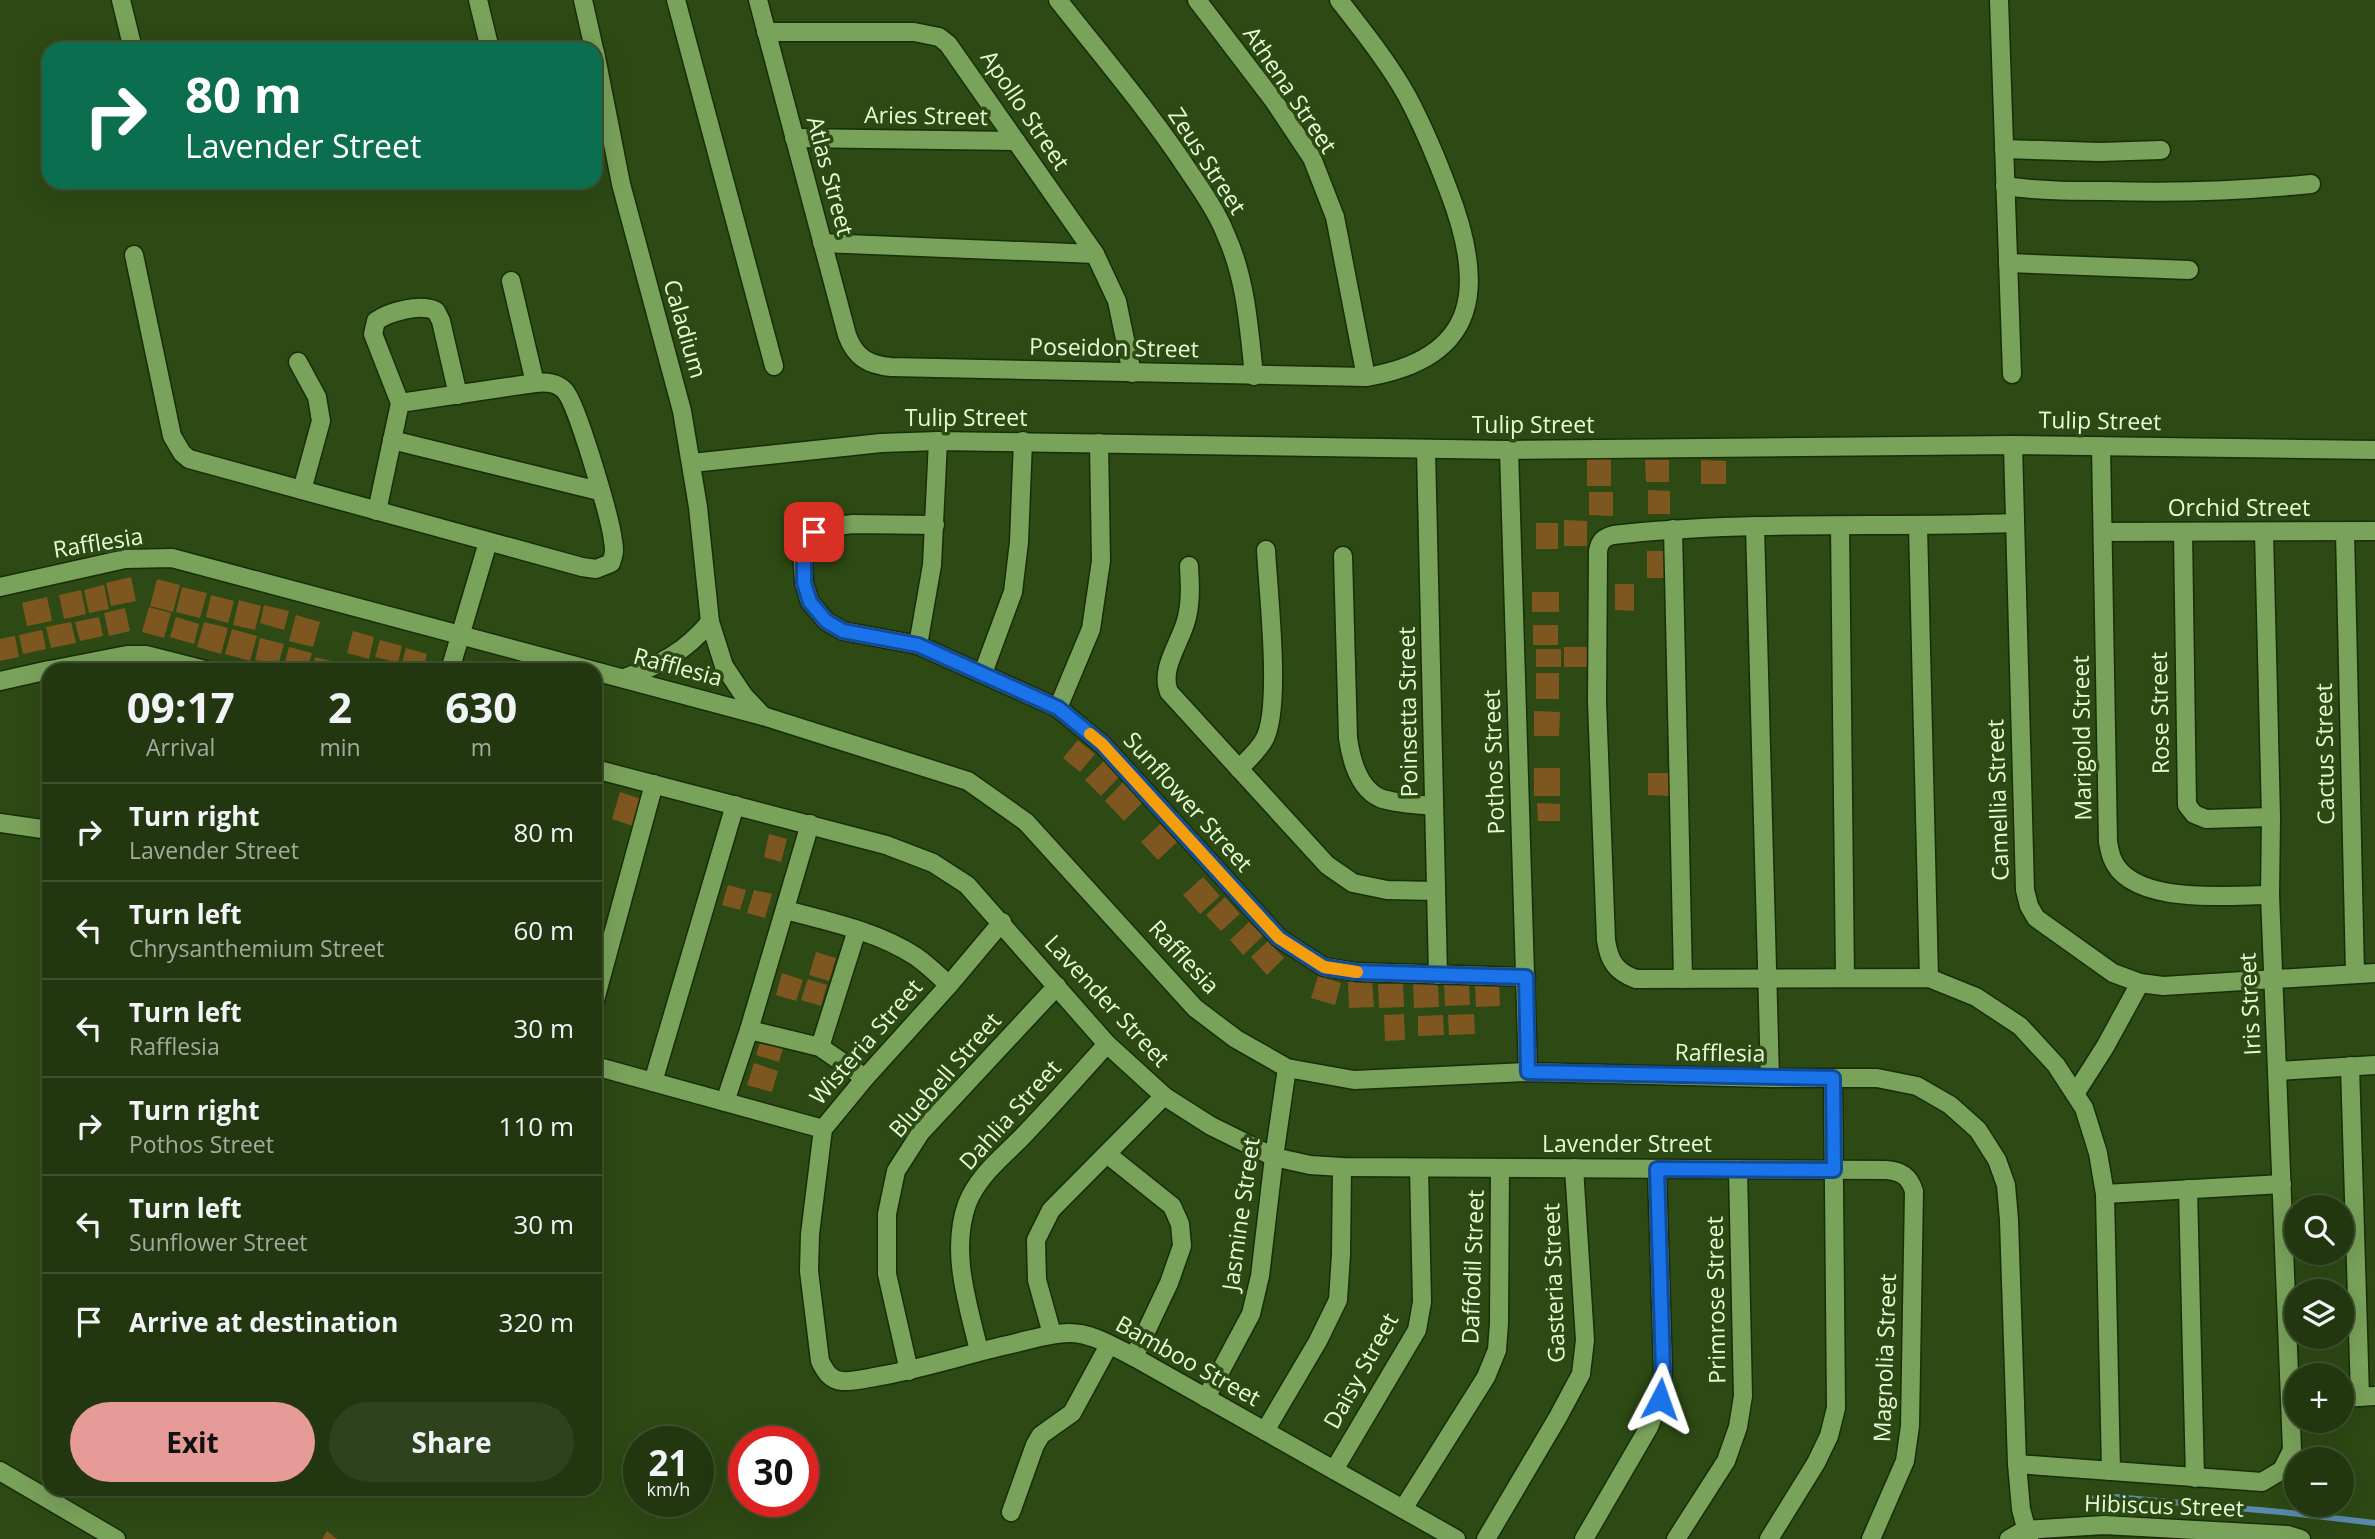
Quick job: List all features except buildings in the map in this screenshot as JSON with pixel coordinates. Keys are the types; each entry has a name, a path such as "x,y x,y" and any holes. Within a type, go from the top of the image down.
{"street":[{"path":"121,0 131,42"},
{"path":"478,0 488,42"},
{"name":"Caladium","path":"583,0 593,42"},
{"path":"676,0 774,366"},
{"name":"Atlas Street","path":"758,0 847,335 851,347 863,360"},
{"name":"Zeus Street","path":"1058,0 1170,142 1206,196 1226,234 1240,273 1248,313 1254,376"},
{"name":"Athena Street","path":"1197,0 1312,158 1335,217 1366,377"},
{"name":"Poseidon Street","path":"863,360 891,368 1366,377 1407,368 1443,345 1458,326 1470,289 1470,267 1456,209 1433,149 1406,94 1339,0"},
{"path":"1998,0 2012,374"},
{"name":"Apollo Street","path":"766,32 914,32 939,37 948,44 1095,254 1117,301 1132,373"},
{"name":"Caladium","path":"602,86 621,184 673,373 692,463 710,622 724,666 744,696 762,716"},
{"name":"Aries Street","path":"794,138 1016,141"},
{"path":"2004,149 2100,152 2161,150"},
{"path":"2005,186 2036,190 2182,192 2251,190 2311,184"},
{"path":"822,243 1095,254"},
{"path":"134,255 169,423 176,445 189,459 582,567 596,569 611,563 615,554 613,538 572,401 559,385 535,383 400,403"},
{"path":"2008,263 2189,270"},
{"path":"510,281 535,383"},
{"path":"377,511 400,403 375,343 373,327 376,321 384,316 425,308 436,311 458,395"},
{"path":"298,362 317,397 321,421 302,490"},
{"path":"392,440 599,491"},
{"path":"918,645 932,565 938,441"},
{"name":"Tulip Street","path":"692,463 881,443 938,441 1509,450 2013,445 2375,450"},
{"path":"983,673 1013,593 1019,542 1023,441"},
{"path":"1058,708 1091,629 1101,561 1099,443"},
{"name":"Camellia Street","path":"2013,445 2025,890 2029,906 2036,918 2113,973 2140,983 2163,986 2375,973"},
{"name":"Marigold Street","path":"2101,446 2108,842 2112,860 2135,884 2154,890 2180,894 2270,895"},
{"name":"Poinsetta Street","path":"1426,449 1438,975"},
{"name":"Pothos Street","path":"1509,450 1528,1072"},
{"path":"2014,523 1673,529 1613,535 1600,543 1597,702 1609,955 1615,968 1636,979 1929,978 1976,997 2020,1026 2056,1065 2084,1108 2098,1153 2105,1194 2110,1471"},
{"name":"Sunflower Street","path":"935,525 853,524 814,532 804,547 804,583 810,602 826,621 843,631 918,645 1058,708 1102,744 1279,938 1324,967 1356,972 1526,977"},
{"path":"1755,526 1770,1079"},
{"path":"1840,526 1845,978"},
{"path":"1917,526 1929,978"},
{"path":"1673,529 1683,979"},
{"name":"Orchid Street","path":"2103,532 2375,531"},
{"name":"Rose Street","path":"2183,532 2187,805 2193,814 2206,819 2271,817"},
{"name":"Iris Street","path":"2264,532 2271,817 2270,895 2292,1363"},
{"name":"Cactus Street","path":"2345,532 2355,974"},
{"path":"452,663 488,541"},
{"path":"1239,769 1264,740 1271,720 1273,691 1266,550"},
{"path":"1343,556 1351,763 1373,794 1382,799 1434,806"},
{"name":"Rafflesia","path":"0,587 125,559 172,558 569,663"},
{"path":"1189,566 1191,589 1187,617 1167,669 1166,685 1169,692 1327,864 1353,883 1387,890 1436,891"},
{"path":"625,678 681,652 710,622"},
{"path":"83,663 127,654 146,655 177,663"},
{"path":"0,681 42,672"},
{"name":"Rafflesia","path":"602,672 762,716 968,781 1026,822 1195,1008 1236,1039 1287,1068 1354,1080 1528,1072 1770,1079 1877,1078 1917,1086 1950,1105 1978,1130 1997,1160 2006,1185 2017,1464 2027,1534"},
{"name":"Lavender Street","path":"602,772 810,824 886,845 933,863 967,884 1107,1044 1164,1096 1211,1126 1274,1157 1342,1167 1886,1170 1905,1175"},
{"path":"602,974 654,784"},
{"path":"653,1082 735,805"},
{"path":"0,823 42,829"},
{"path":"725,1102 786,910 810,824"},
{"path":"786,910 857,930 897,946 916,957 949,985"},
{"name":"Wisteria Street","path":"831,1378 820,1361 809,1271 810,1234 823,1129 1002,922"},
{"path":"820,1047 857,930"},
{"path":"2075,1094 2105,1047 2140,983"},
{"name":"Bluebell Street","path":"909,1371 887,1274 887,1214 896,1171 921,1132 1057,986"},
{"path":"749,1030 820,1047 865,1078"},
{"name":"Dahlia Street","path":"979,1351 961,1275 961,1238 967,1205 984,1175 1107,1044"},
{"path":"2278,1071 2375,1065"},
{"path":"2350,1066 2368,1397"},
{"path":"602,1068 823,1129"},
{"name":"Jasmine Street","path":"1206,1398 1251,1314 1260,1276 1287,1068"},
{"path":"1769,1539 1816,1463 1829,1436 1836,1408 1833,1078"},
{"path":"1052,1335 1037,1280 1036,1240 1051,1210 1164,1096"},
{"path":"1107,1154 1172,1206 1180,1224 1182,1246 1169,1283 1134,1357"},
{"path":"1265,1431 1338,1300 1342,1167"},
{"name":"Daisy Street","path":"1334,1470 1417,1329 1422,1302 1419,1168"},
{"name":"Daffodil Street","path":"1403,1509 1486,1377 1497,1350 1500,1168"},
{"name":"Gasteria Street","path":"1486,1539 1581,1374 1585,1340 1574,1168"},
{"path":"1584,1539 1649,1427 1660,1399 1663,1371 1657,1169"},
{"name":"Primrose Street","path":"1676,1539 1726,1461 1738,1427 1743,1396 1738,1170"},
{"name":"Magnolia Street","path":"1871,1539 1905,1461 1910,1426 1913,1191 1905,1175"},
{"path":"2105,1194 2282,1184"},
{"path":"2017,1464 2194,1478 2188,1189"},
{"name":"Bamboo Street","path":"831,1378 841,1381 909,1371 979,1351 1052,1335 1082,1334 1134,1357 1457,1539"},
{"path":"1011,1512 1035,1445 1041,1435 1072,1413 1109,1345"},
{"name":"Iris Street","path":"2194,1478 2262,1482 2283,1470 2292,1450 2293,1433"},
{"path":"0,1471 42,1496"},
{"path":"43,1496 116,1539"},
{"name":"Hibiscus Street","path":"2027,1534 2104,1525 2232,1535 2288,1535 2301,1539"},
{"path":"2009,1539 2027,1534"}],"waterway":[{"path":"2087,1499 2115,1497 2375,1523"}],"slow traffic":[{"path":"1090,734 1279,938 1324,967 1357,972"}],"route":[{"path":"814,532 804,547 804,583 810,602 826,621 843,631 918,645 1058,708 1102,744 1279,938 1324,967 1356,972 1526,977 1528,1072 1770,1079 1833,1078 1834,1170 1657,1169 1663,1371 1660,1399"}]}
